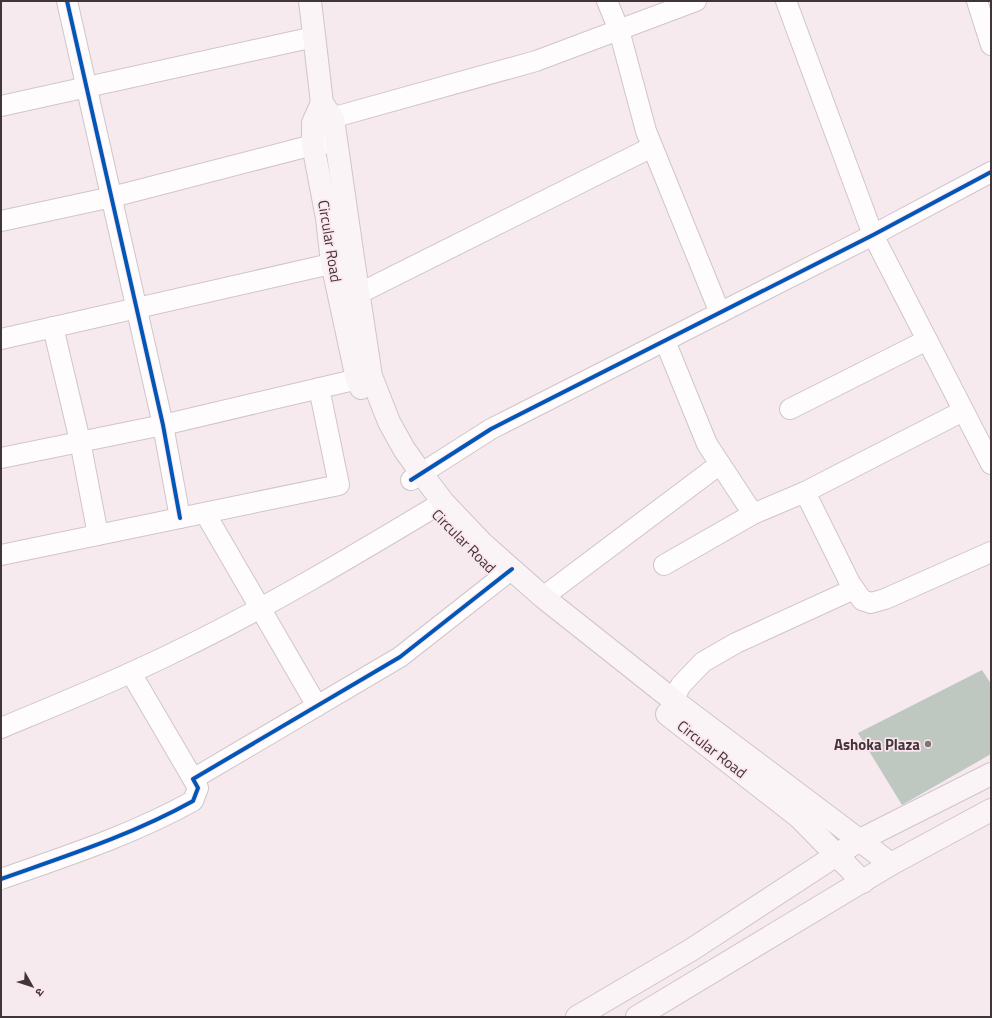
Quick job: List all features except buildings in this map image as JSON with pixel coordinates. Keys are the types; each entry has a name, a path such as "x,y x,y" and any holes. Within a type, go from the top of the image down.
{"main road":[{"name":"Circular Road","path":"310,1 323,115 337,142 342,261"},
{"name":"Circular Road","path":"323,115 313,145 327,218 342,261 364,377 382,432 437,505 465,547 543,597 673,700 858,841 891,864"},
{"name":"Circular Road","path":"506,573 552,622 799,817 863,882"},
{"path":"577,1017 690,950 858,841 991,774"},
{"path":"637,1017 891,864 991,810"}],"street":[{"path":"67,1 88,87 163,425 180,518"},
{"path":"608,1 619,30 646,131 720,312"},
{"path":"323,115 536,61 696,1"},
{"path":"786,1 873,235 991,464"},
{"path":"976,1 989,35"},
{"path":"1,106 314,37"},
{"path":"1,221 112,196 313,145 337,142"},
{"path":"350,298 652,147"},
{"path":"416,476 491,429 873,235 991,172"},
{"path":"1,339 342,261"},
{"path":"53,326 80,441 98,535"},
{"path":"790,409 927,340"},
{"path":"665,341 707,444 753,514"},
{"path":"1,458 163,425 364,377"},
{"path":"1,555 339,485 319,388"},
{"path":"664,565 753,514 805,492 963,411"},
{"path":"543,597 720,464"},
{"path":"805,492 854,589 862,600 871,602 885,599 991,552"},
{"path":"1,728 131,673 260,608 437,505"},
{"path":"205,513 317,706"},
{"path":"193,780 400,657 506,573"},
{"path":"673,700 681,684 703,662 736,643 854,589"},
{"path":"1,879 100,844 157,821 193,801 198,788 131,673"}],"cycle path":[{"path":"67,1 163,425 180,518"},
{"path":"411,480 491,429 873,235 991,172"},
{"path":"1,879 123,835 193,801 198,788 193,779 400,657 512,569"}],"place":[{"name":"Ashoka Plaza","path":"928,744"}]}
